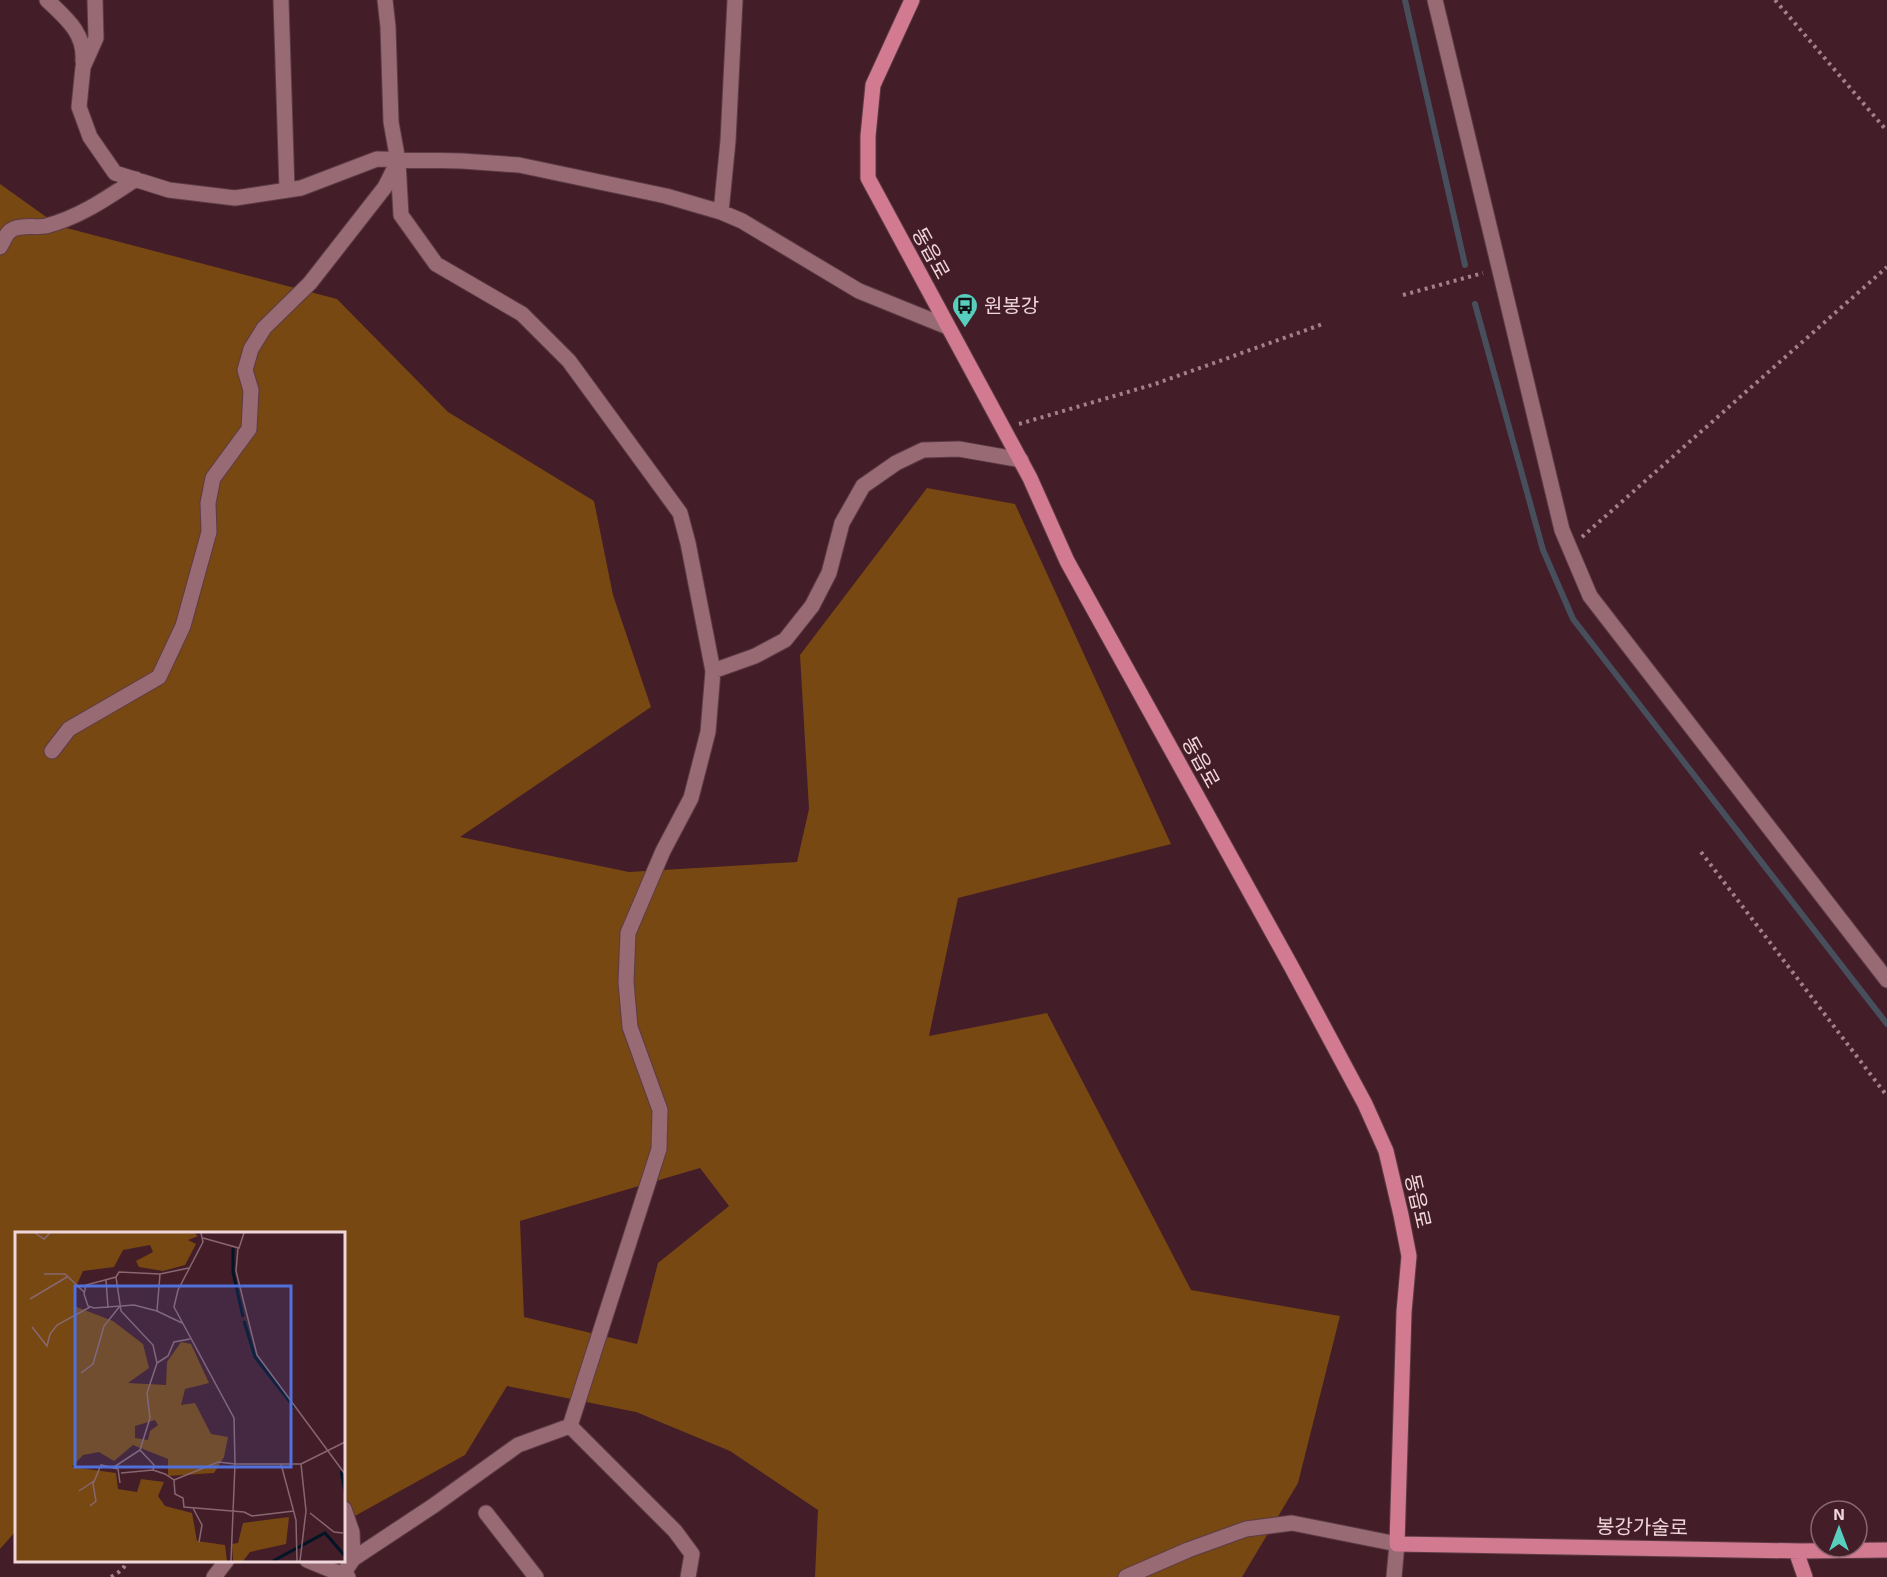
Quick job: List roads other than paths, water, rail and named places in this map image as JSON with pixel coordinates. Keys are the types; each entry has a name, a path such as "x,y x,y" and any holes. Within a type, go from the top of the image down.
{"main road":[{"name":"동읍로","path":"912,0 873,85 868,136 868,178 1021,460 1066,561 1292,966 1365,1104 1386,1151 1409,1256 1404,1312 1397,1544"},
{"name":"봉강가술로","path":"1397,1544 1796,1551 1887,1550"},
{"path":"1796,1551 1805,1577"}],"street":[{"path":"47,0 72,24 80,36 84,47 79,106 90,136 115,172 169,190 235,198 301,188 377,159 519,165 666,196 721,212 742,221 860,291 948,327"},
{"path":"83,67 96,38 94,0"},
{"path":"281,0 287,190"},
{"path":"385,0 391,122 398,161 401,215 436,264 522,314 569,361 680,513 713,671 708,732 691,798 663,852 627,933 626,982 630,1027 660,1110 659,1149 570,1426"},
{"path":"721,212 728,141 735,0"},
{"path":"1435,0 1562,530 1590,596 1887,980"},
{"path":"52,751 69,729 159,677 183,626 209,532 208,503 213,478 249,429 251,390 245,370 251,349 264,328 310,283 385,187 398,161"},
{"path":"0,247 9,231 17,228 42,227 67,220 97,205 136,179"},
{"path":"713,671 755,656 785,640 812,606 825,581 842,523 863,486 896,463 923,450 958,449 1021,460"},
{"path":"353,1559 434,1506 518,1445 570,1426"},
{"path":"570,1426 675,1531 692,1554 688,1577"},
{"path":"312,1562 346,1576 353,1559 352,1532 345,1512"},
{"path":"486,1512 536,1577"},
{"path":"1126,1577 1188,1550 1246,1529 1292,1523 1397,1544"},
{"name":"동읍로","path":"1394,1577 1397,1544"},
{"path":"214,1577 225,1562"}],"waterway":[{"path":"1405,0 1465,265"},
{"path":"1475,304 1543,550 1573,619 1887,1024"}],"place":[{"name":"원봉강","path":"965,329"}]}
